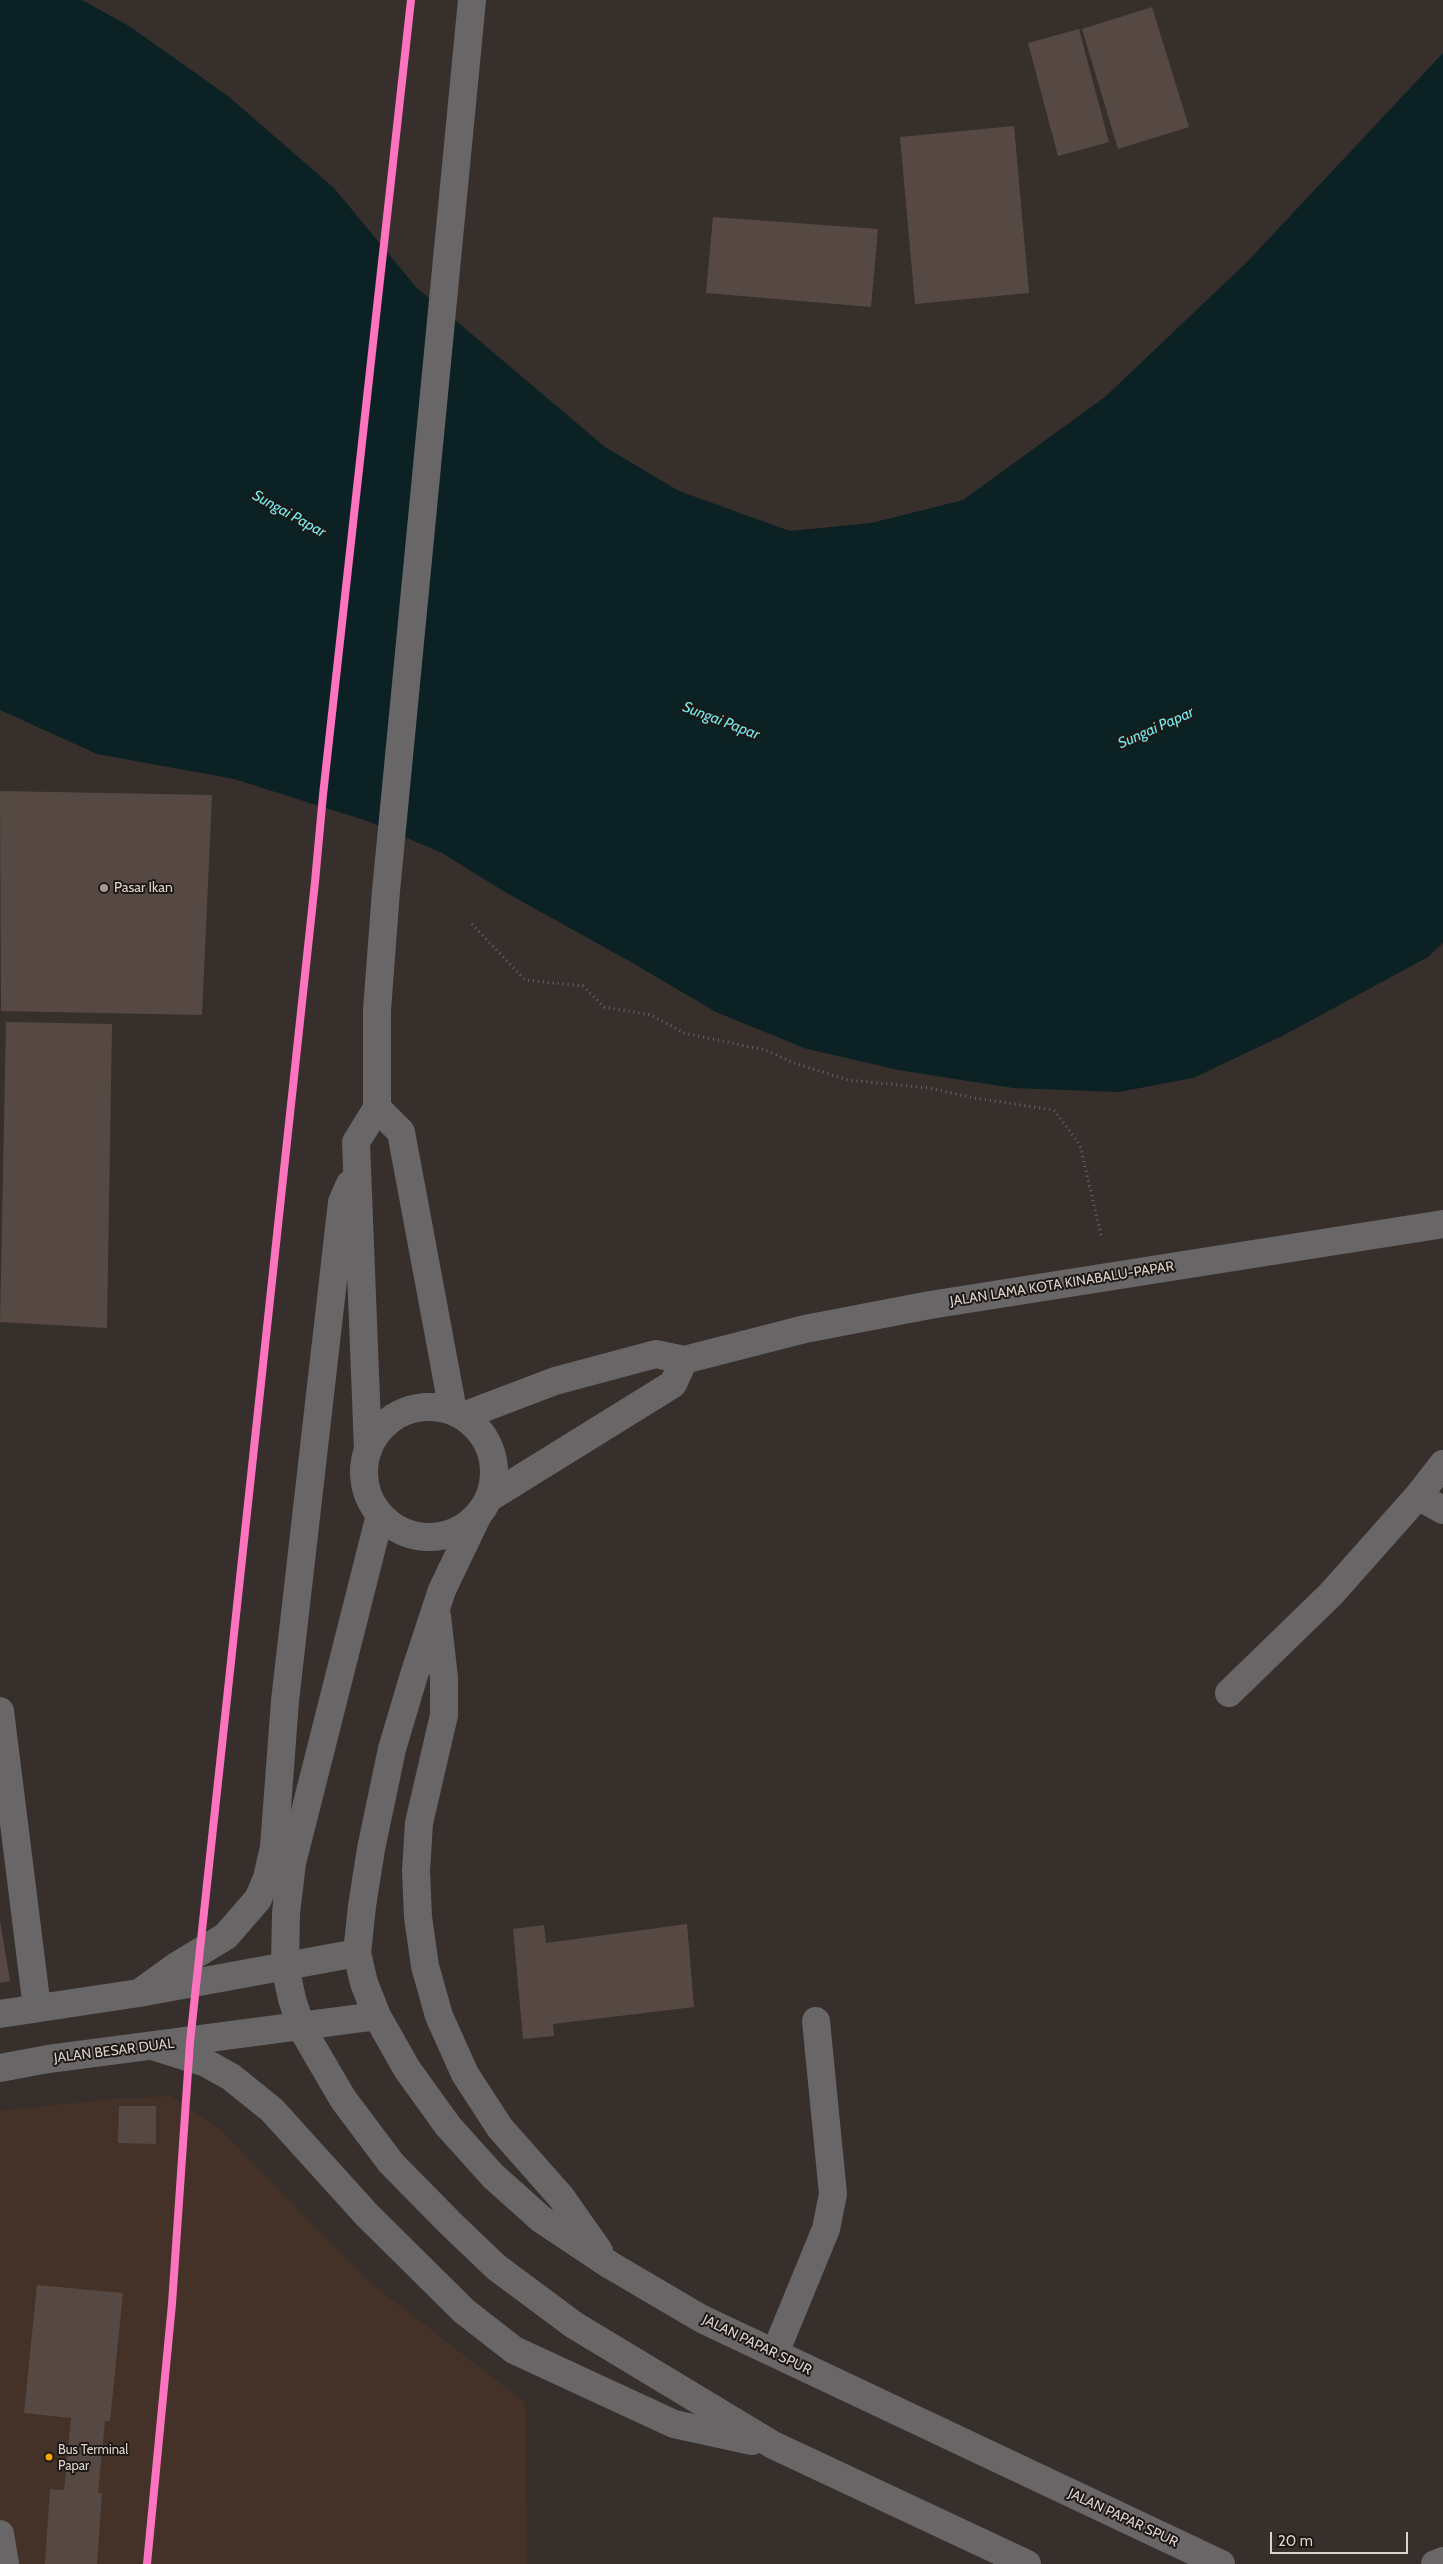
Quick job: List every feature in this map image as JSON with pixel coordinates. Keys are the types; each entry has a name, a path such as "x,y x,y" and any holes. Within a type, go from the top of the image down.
{"main road":[{"path":"458,1414 555,1381 656,1354 684,1360 673,1384 483,1506 461,1529 440,1537 418,1536 397,1529 380,1515 368,1495 364,1472 368,1450 356,1142 377,1108 377,1010 386,891 472,0"},
{"path":"377,1108 401,1132 458,1414"},
{"path":"139,1993 175,1967 226,1936 258,1899 267,1878 274,1847 285,1701 342,1202 357,1166"},
{"name":"JALAN LAMA KOTA KINABALU-PAPAR","path":"684,1360 814,1327 930,1305 1112,1278 1443,1224"},
{"path":"0,2014 139,1993 357,1953 371,1849 392,1749 436,1607 483,1506 494,1475 491,1452 480,1432 458,1414 432,1407 412,1410 394,1418 378,1431 368,1450"},
{"path":"380,1515 292,1863 286,1913 285,1966 292,1999 301,2027 343,2099 392,2163 496,2267 574,2325 773,2445 1012,2561"},
{"path":"436,1607 444,1678 444,1715 419,1823 416,1871 418,1917 425,1966 439,2016 465,2074 500,2128 561,2197 610,2265"},
{"name":"JALAN PAPAR SPUR","path":"357,1953 364,1983 378,2016 406,2069 448,2126 493,2176 541,2219 610,2265 702,2319 1221,2564"},
{"name":"JALAN BESAR DUAL","path":"0,2068 48,2059 378,2016"},
{"path":"152,2046 206,2063 231,2077 272,2110 367,2215 464,2311 514,2350 674,2424 773,2445"}],"lane":[{"path":"1229,1693 1331,1594 1418,1496 1443,1464"},
{"path":"1418,1496 1443,1510"},
{"path":"0,1711 37,2008"},
{"path":"775,2354 826,2229 833,2194 816,2021"},
{"path":"0,2534 4,2564"},
{"path":"1435,2564 1443,2561"}],"path":[{"path":"472,924 525,980 583,986 604,1007 652,1015 684,1033 765,1050 794,1063 848,1080 929,1088 974,1098 1054,1110 1080,1145 1112,1278"}],"shaded area":[{"path":"171,2096 217,2127 373,2285 525,2402 526,2564 0,2564 0,2111 112,2099"}],"water":[{"name":"Sungai Papar","path":"0,0 82,0 129,26 228,96 334,188 416,287 605,447 679,491 790,531 871,523 963,500 1105,397 1247,262 1443,53 1443,943 1428,957 1284,1035 1193,1078 1119,1092 1013,1088 898,1070 804,1048 716,1012 505,892 442,853 367,821 234,779 97,754 0,710"}],"building":[{"path":"1152,7 1189,127 1118,149 1082,29"},
{"path":"1079,29 1109,142 1058,156 1028,43"},
{"path":"1014,126 1029,293 915,304 900,137"},
{"path":"713,217 878,229 871,307 706,293"},
{"name":"Pasar Ikan","path":"0,791 212,795 202,1015 1,1011"},
{"path":"6,1022 112,1024 107,1328 0,1322"},
{"path":"0,1921 10,1981 0,1983"},
{"path":"687,1924 694,2007 553,2024 554,2036 523,2039 513,1929 544,1925 546,1943"},
{"path":"119,2106 156,2106 156,2144 118,2143"},
{"path":"37,2285 123,2293 110,2421 105,2421 98,2493 102,2493 97,2564 45,2564 50,2489 64,2490 71,2418 24,2413"}],"transit line":[{"path":"147,2564 172,2304 190,2042 323,795 411,0"}],"place":[{"name":"Pasar Ikan","path":"104,888"},
{"name":"Bus Terminal Papar","path":"49,2457"}]}
